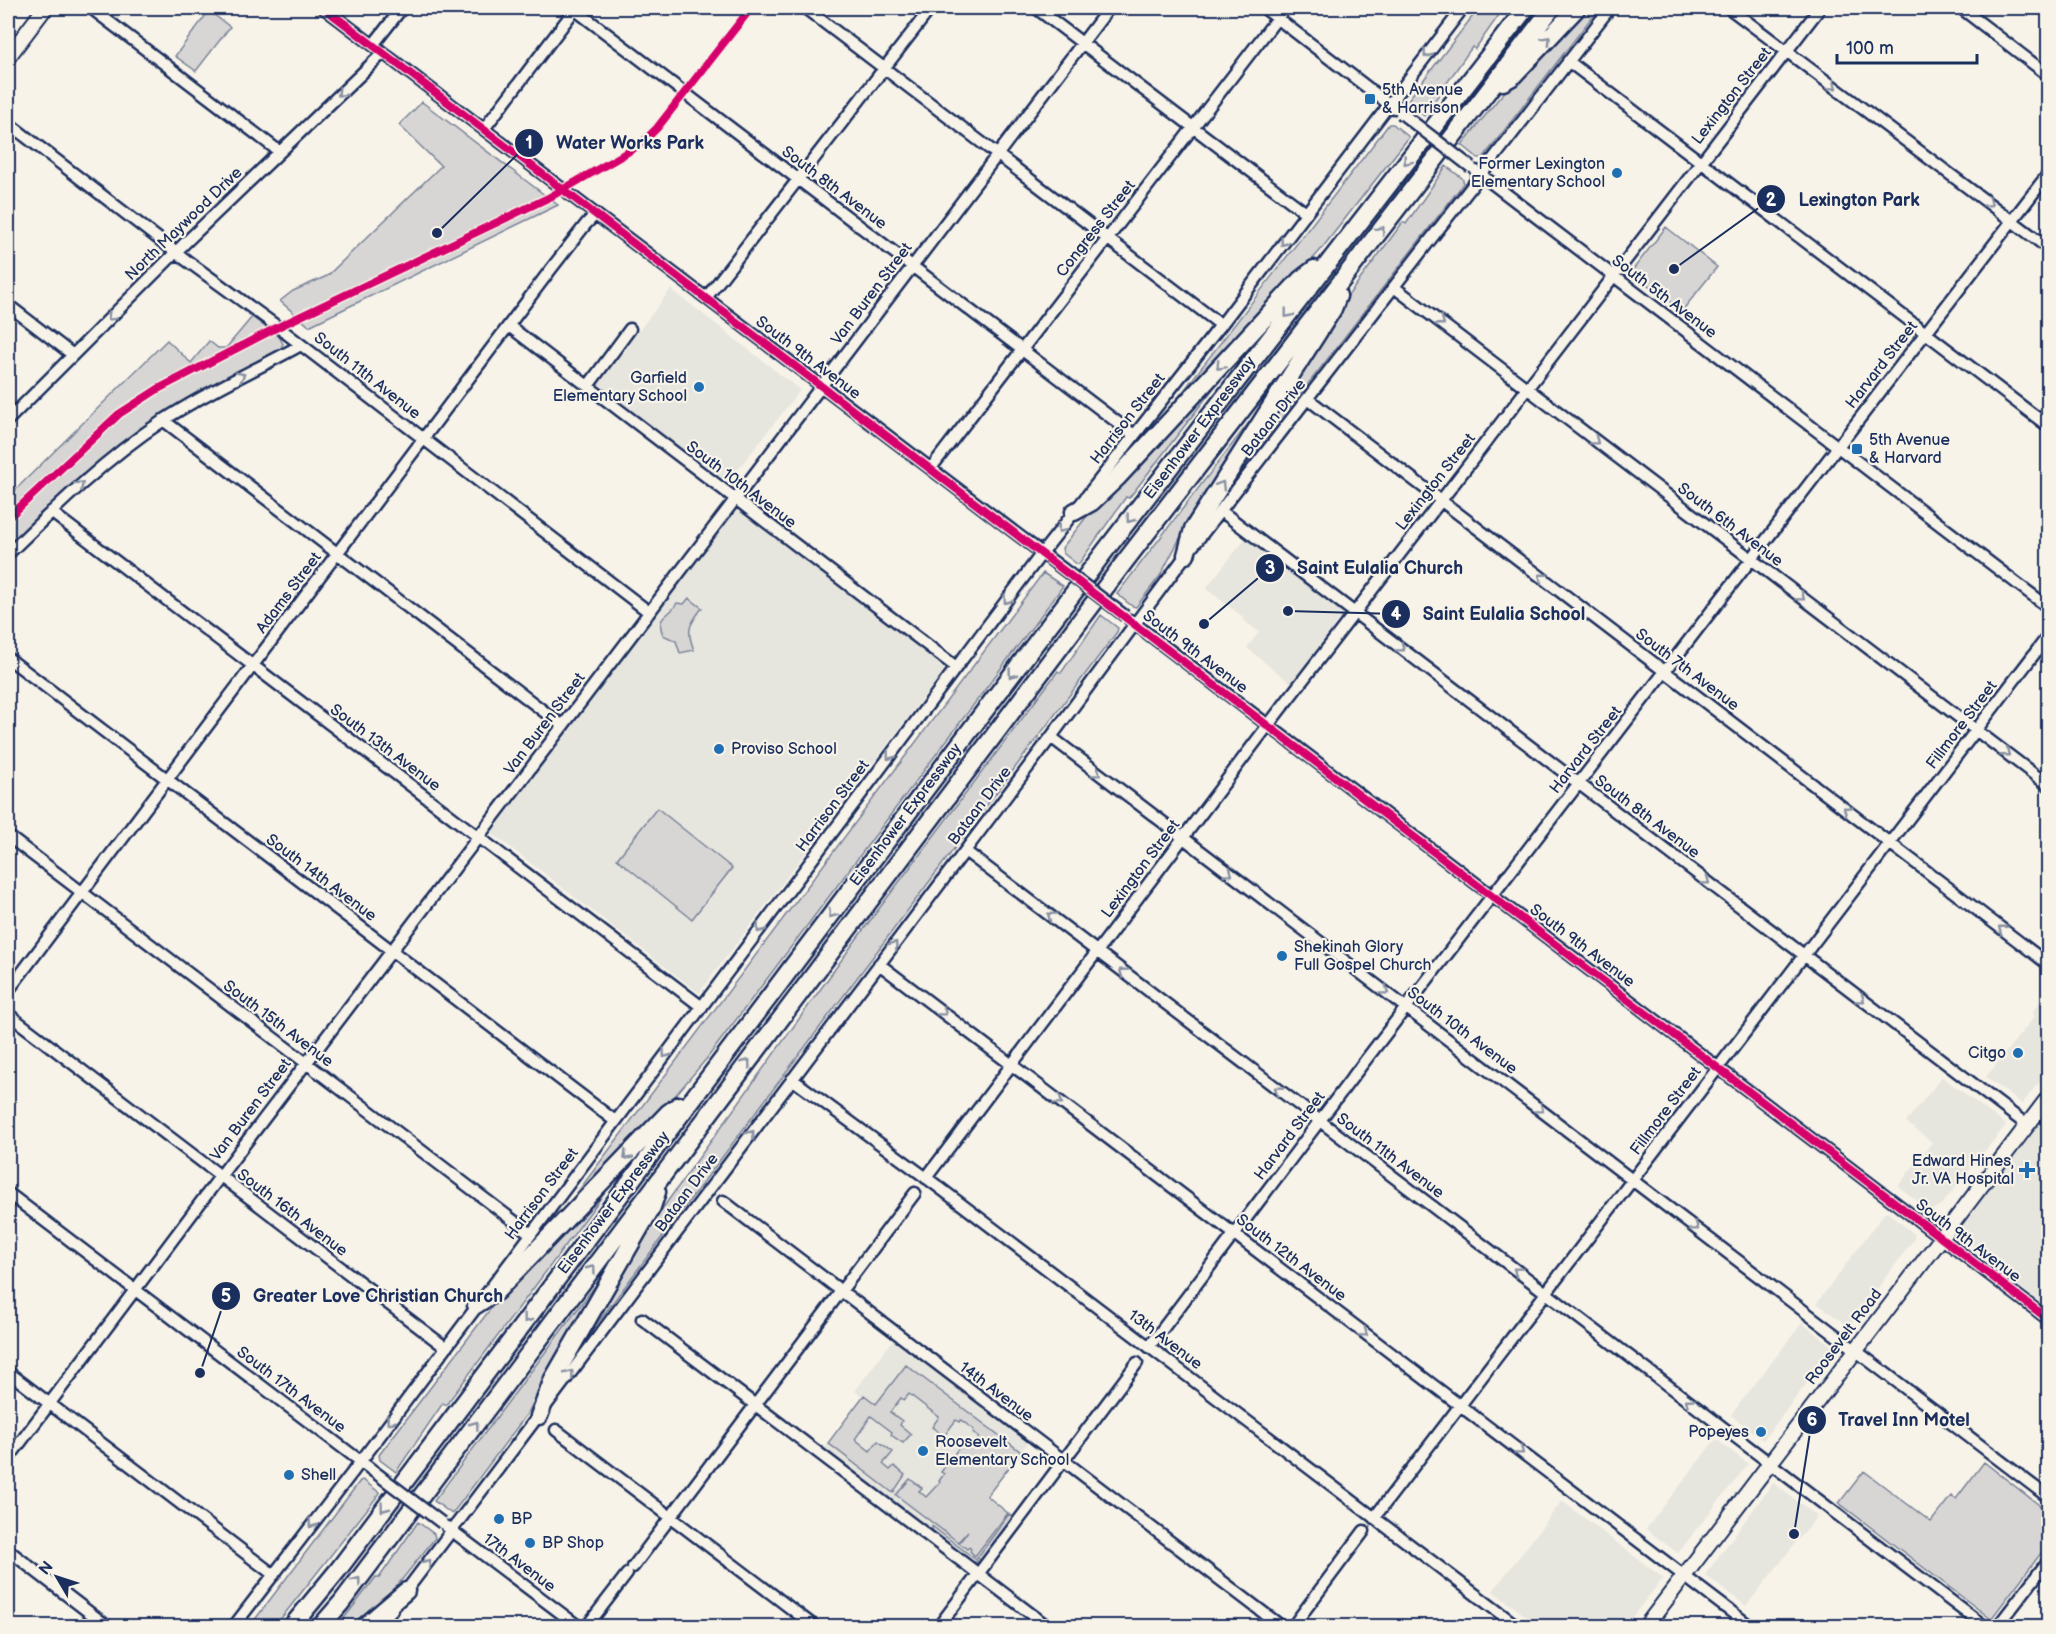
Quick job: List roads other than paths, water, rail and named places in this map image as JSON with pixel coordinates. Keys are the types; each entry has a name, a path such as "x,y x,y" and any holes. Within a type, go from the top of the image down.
{"highway":[{"path":"1494,49 1505,17 1511,8"},
{"name":"Eisenhower Expressway","path":"292,1626 338,1570 1098,561 1526,8"},
{"name":"Eisenhower Expressway","path":"321,1626 1126,560 1552,8"},
{"path":"1487,92 1512,77 1577,8"},
{"path":"1074,512 1092,502 1117,478 1301,279 1336,252"},
{"path":"1186,555 1193,529 1334,309 1345,276"},
{"path":"476,1305 496,1292 668,1113 701,1088"},
{"path":"539,1416 553,1379 652,1207 663,1174"},
{"path":"365,1626 406,1591"}],"main road":[{"path":"8,57 45,8"},
{"name":"Roosevelt Road","path":"1646,1626 1855,1349 2049,1098"}],"street":[{"path":"91,8 280,152"},
{"name":"South 9th Avenue","path":"324,8 2049,1319"},
{"path":"373,45 402,8"},
{"path":"484,129 574,8"},
{"name":"South 8th Avenue","path":"574,8 1134,435"},
{"path":"804,8 1221,325"},
{"path":"706,298 931,8"},
{"path":"1036,8 1306,213"},
{"name":"Van Buren Street","path":"8,1459 305,1064 1109,8"},
{"name":"South 5th Avenue","path":"1264,8 2049,607"},
{"name":"Congress Street","path":"930,468 1285,8"},
{"name":"Harrison Street","path":"234,1626 1042,553 1221,325 1463,8"},
{"name":"Bataan Drive","path":"380,1626 1051,737 1134,623 1610,8"},
{"path":"1729,8 2049,248"},
{"name":"Lexington Street","path":"926,1178 1269,724 1820,8"},
{"path":"1961,8 2049,75"},
{"name":"North Maywood Drive","path":"8,420 176,252 383,53"},
{"path":"1568,61 2049,426"},
{"name":"South 11th Avenue","path":"8,123 649,612"},
{"name":"Harvard Street","path":"1149,1347 1406,1008 2049,174"},
{"name":"Adams Street","path":"8,991 337,553 586,224 596,214"},
{"name":"South 6th Avenue","path":"1394,287 2049,785"},
{"path":"8,305 73,355"},
{"name":"South 10th Avenue","path":"509,326 956,667"},
{"path":"588,386 630,329"},
{"path":"8,554 51,512 121,451 163,420 301,345"},
{"name":"South 7th Avenue","path":"1308,399 2049,964"},
{"path":"163,420 563,726"},
{"name":"South 8th Avenue","path":"1221,511 2028,1125"},
{"name":"South 13th Avenue","path":"51,512 702,1007"},
{"name":"Fillmore Street","path":"1374,1518 2049,636"},
{"name":"South 14th Avenue","path":"8,658 615,1121"},
{"name":"South 10th Avenue","path":"1051,737 2049,1497"},
{"name":"South 15th Avenue","path":"8,836 531,1234"},
{"name":"South 11th Avenue","path":"965,851 1984,1626"},
{"name":"South 12th Avenue","path":"879,964 1750,1626"},
{"name":"South 16th Avenue","path":"8,1014 446,1347"},
{"name":"13th Avenue","path":"792,1079 1517,1626"},
{"name":"South 17th Avenue","path":"8,1193 442,1523"},
{"path":"587,1626 915,1193"},
{"name":"14th Avenue","path":"723,1201 1281,1626"},
{"path":"642,1318 1047,1626"},
{"path":"939,1626 1137,1363"},
{"path":"8,1372 274,1575"},
{"path":"556,1430 814,1626"},
{"name":"17th Avenue","path":"442,1523 578,1626"},
{"path":"1293,1626 1364,1531"},
{"path":"8,1550 107,1626"},
{"path":"1998,1626 2049,1561"}],"place":[{"name":"5th Avenue & Harrison","path":"1370,99"},
{"name":"Former Lexington Elementary School","path":"1617,173"},
{"name":"Water Works Park","path":"437,233"},
{"name":"Lexington Park","path":"1674,269"},
{"name":"Garfield Elementary School","path":"699,387"},
{"name":"5th Avenue & Harvard","path":"1857,449"},
{"name":"Saint Eulalia School","path":"1288,611"},
{"name":"Saint Eulalia Church","path":"1204,624"},
{"name":"Proviso School","path":"719,749"},
{"name":"Shekinah Glory Full Gospel Church","path":"1282,956"},
{"name":"Citgo","path":"2018,1053"},
{"name":"Edward Hines, Jr. VA Hospital","path":"2027,1170"},
{"name":"Greater Love Christian Church","path":"200,1373"},
{"name":"Popeyes","path":"1761,1432"},
{"name":"Roosevelt Elementary School","path":"923,1451"},
{"name":"Shell","path":"289,1475"},
{"name":"BP","path":"499,1519"},
{"name":"Travel Inn Motel","path":"1794,1534"},
{"name":"BP Shop","path":"530,1543"}]}
